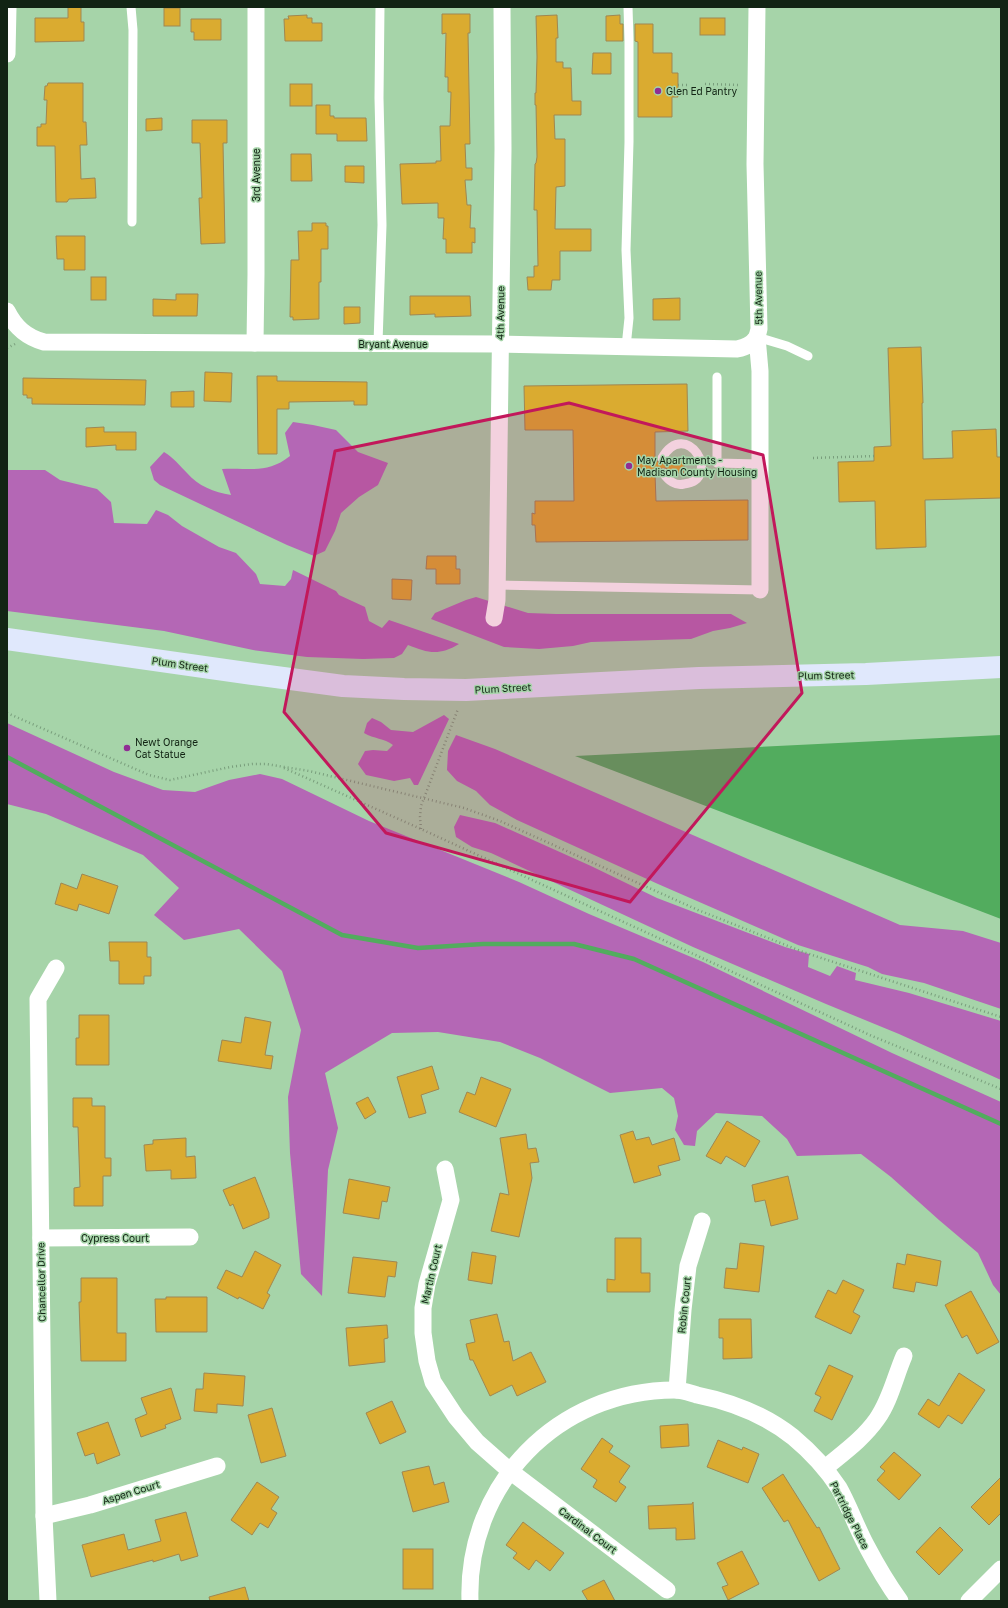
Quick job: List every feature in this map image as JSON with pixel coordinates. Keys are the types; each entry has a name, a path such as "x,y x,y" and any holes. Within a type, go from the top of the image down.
{"main road":[{"name":"Plum Street","path":"7,639 169,663 343,686 404,689 466,690 699,678 866,674 1001,667"}],"street":[{"path":"7,54 8,7"},
{"name":"3rd Avenue","path":"255,342 256,7"},
{"name":"4th Avenue","path":"494,618 497,600 503,149 502,7"},
{"name":"5th Avenue","path":"757,7 755,164 759,329 757,337 760,371 760,590"},
{"name":"Bryant Avenue","path":"7,311 13,322 26,335 44,342 500,344 737,349 745,348 757,337"},
{"name":"Chancellor Drive","path":"48,1601 44,1516 38,999 56,968"},
{"name":"Martin Court","path":"445,1169 450,1200 427,1284 423,1308 423,1333 427,1361 433,1382 456,1417 477,1442 510,1471"},
{"name":"Robin Court","path":"677,1390 688,1266 702,1221"},
{"name":"Cypress Court","path":"41,1238 190,1237"},
{"path":"825,1468 862,1437 878,1418 889,1397 904,1356"},
{"name":"Partridge Place","path":"470,1601 469,1585 472,1557 479,1529 490,1503 510,1471 522,1457 544,1436 568,1419 594,1406 646,1392 677,1390 715,1398 741,1407 766,1419 792,1436 812,1454 825,1468 839,1489 866,1546 900,1601"},
{"name":"Aspen Court","path":"44,1516 90,1505 217,1466"},
{"name":"Cardinal Court","path":"510,1471 666,1590"},
{"path":"969,1601 1001,1569"}],"lane":[{"path":"131,7 133,30 132,222"},
{"path":"378,344 382,225 379,98 380,7"},
{"path":"626,347 629,318 626,250 630,40 628,7"},
{"path":"757,337 787,346 808,356"},
{"path":"717,377 717,463"},
{"path":"662,458 671,448 684,445 696,451 702,463 698,476 687,484 680,485 673,483 664,474"},
{"path":"702,463 760,464"},
{"path":"497,585 760,590"}],"path":[{"path":"705,84 742,85"},
{"path":"678,85 688,85"},
{"path":"813,458 874,456"},
{"path":"421,829 420,817 424,797 466,690"},
{"path":"7,713 149,775 170,780 252,764 266,764 309,771 424,797 464,808 500,821 698,910 803,952 1001,1017"},
{"path":"278,766 421,829 872,1036 1001,1089"}],"highlighted area":[{"path":"569,403 763,455 802,693 630,902 386,833 284,712 335,451"}],"shaded area":[{"path":"293,422 336,430 358,452 388,463 378,485 359,497 341,513 335,531 325,551 314,556 287,545 160,485 154,480 150,467 164,452 174,459 196,482 218,492 231,495 222,469 257,469 273,466 281,462 290,456 285,433"},
{"path":"7,470 45,470 60,480 97,489 111,502 114,523 147,524 156,510 168,515 182,526 219,547 236,553 256,574 260,584 285,586 291,579 293,570 336,591 339,595 365,607 369,621 382,628 389,620 459,644 439,652 422,650 408,645 402,654 394,658 363,659 307,657 253,650 164,631 7,611"},
{"path":"476,597 528,613 731,614 747,623 713,631 691,639 591,642 573,646 539,649 504,647 431,619 435,613"},
{"path":"444,715 449,719 418,785 414,785 410,778 394,781 366,775 358,764 365,751 387,751 393,745 364,733 367,723 372,718 381,722 391,730 413,732"},
{"path":"7,723 114,772 163,790 195,792 229,780 260,774 282,779 369,821 519,882 589,914 703,962 892,1053 1001,1102 1001,1295 993,1285 978,1253 891,1177 861,1154 797,1156 787,1139 762,1116 716,1113 697,1131 695,1146 684,1145 675,1130 678,1116 674,1098 662,1088 610,1093 540,1058 500,1042 438,1032 392,1033 325,1073 338,1128 328,1170 322,1296 301,1274 290,1153 288,1097 301,1030 282,971 239,929 184,940 154,915 179,888 143,855 46,814 7,804"},
{"path":"456,735 495,749 900,925 963,931 1001,943 1001,1009 924,983 882,974 868,967 798,945 517,820 490,805 476,791 457,781 447,770 448,751"},
{"path":"1001,735 1001,919 575,756"},
{"path":"460,815 495,823 591,866 657,898 785,947 809,954 808,967 830,976 837,966 856,973 855,980 909,993 1001,1021 1001,1080 899,1034 693,947 491,853 472,847 456,837 454,827"}],"building":[{"path":"68,7 81,7 81,22 84,22 84,41 35,42 35,18 68,18"},
{"path":"164,8 180,8 180,26 164,26"},
{"path":"442,14 470,14 470,33 468,33 470,144 465,144 466,168 472,168 472,180 465,180 467,205 471,205 470,228 475,228 475,243 472,242 472,253 446,253 446,239 443,239 444,218 438,218 438,203 402,204 400,164 436,163 436,161 441,161 440,126 450,126 451,92 448,92 448,77 445,77 446,33 442,34"},
{"path":"307,15 307,18 312,18 312,23 322,23 322,41 285,41 284,19 289,19 288,16"},
{"path":"557,15 558,38 556,38 556,62 563,62 563,68 571,68 572,101 581,101 581,115 554,115 555,139 565,139 565,186 556,187 555,229 591,229 591,251 560,251 560,280 552,280 551,290 528,290 527,277 534,277 534,266 538,266 537,210 534,210 535,164 537,157 535,105 537,57 536,16"},
{"path":"620,15 620,24 623,24 623,41 606,41 606,16"},
{"path":"700,18 725,18 725,35 700,35"},
{"path":"191,19 221,19 221,40 194,40 194,32 191,32"},
{"name":"Glen Ed Pantry","path":"635,24 653,24 653,53 672,53 672,73 678,73 678,97 672,97 672,117 638,117 638,42 635,41"},
{"path":"593,53 611,53 611,74 592,74"},
{"path":"48,83 83,83 83,122 86,122 87,145 80,145 81,179 95,178 96,198 69,199 67,202 56,202 55,146 37,146 37,127 41,127 41,124 46,124 47,100 44,100 45,86 47,86"},
{"path":"290,84 312,84 312,106 290,106"},
{"path":"316,105 330,105 330,116 334,116 334,118 366,118 367,141 337,141 337,134 316,134"},
{"path":"162,118 162,130 146,131 146,119"},
{"path":"192,120 227,120 227,143 223,143 225,243 201,244 199,198 202,198 200,143 192,143"},
{"path":"291,154 311,154 312,181 291,181"},
{"path":"345,166 364,166 364,183 345,182"},
{"path":"312,223 326,223 326,226 328,226 328,249 321,249 319,319 293,320 293,317 290,317 291,260 299,260 298,231 312,231"},
{"path":"56,236 85,236 85,270 64,270 64,259 57,259"},
{"path":"91,277 106,277 106,300 91,300"},
{"path":"176,294 198,294 197,316 153,316 153,299 176,300"},
{"path":"410,296 470,296 471,316 435,317 435,314 410,315"},
{"path":"680,298 680,320 653,320 653,299"},
{"path":"344,307 360,307 360,323 344,324"},
{"path":"921,347 923,459 953,458 952,431 996,429 997,457 1001,457 1001,498 925,500 926,547 876,549 875,501 839,502 838,462 874,461 874,447 891,446 888,348"},
{"path":"205,372 232,373 231,402 204,401"},
{"path":"257,376 277,376 277,381 367,382 367,405 354,405 354,401 289,402 289,409 277,409 277,454 258,454"},
{"path":"23,378 146,380 145,405 32,404 32,398 27,398 27,395 23,395"},
{"name":"May Apartments - Madison County Housing","path":"687,384 688,431 655,432 655,458 658,462 664,464 670,458 684,458 684,473 671,473 666,468 659,469 657,474 655,474 656,501 748,500 748,540 536,542 535,525 532,525 532,513 535,514 535,501 574,501 573,430 525,430 524,386"},
{"path":"194,391 194,407 171,407 171,392"},
{"path":"104,427 104,432 136,432 136,450 116,450 116,445 86,447 86,428"},
{"path":"427,556 456,556 456,569 460,569 460,584 436,584 436,569 426,569"},
{"path":"392,579 412,580 411,600 392,599"},
{"path":"82,874 118,886 109,914 79,904 77,911 55,904 61,883 77,889"},
{"path":"109,942 147,942 147,957 151,957 151,976 144,976 144,984 119,984 119,961 110,961"},
{"path":"79,1015 109,1015 109,1065 76,1065 76,1038 79,1038"},
{"path":"245,1017 271,1022 265,1055 273,1056 271,1069 218,1061 222,1040 241,1043"},
{"path":"432,1066 439,1089 421,1095 426,1113 409,1118 397,1077"},
{"path":"481,1077 511,1089 496,1127 459,1112 467,1092 475,1095"},
{"path":"368,1097 376,1112 365,1119 356,1103"},
{"path":"73,1098 92,1098 92,1106 105,1106 105,1158 111,1158 111,1176 103,1176 103,1206 74,1206 74,1188 80,1187 78,1127 73,1127"},
{"path":"727,1121 760,1141 745,1167 726,1156 721,1164 706,1156"},
{"path":"633,1131 636,1140 649,1137 652,1145 674,1138 680,1160 658,1166 661,1175 634,1183 620,1135"},
{"path":"526,1134 528,1149 536,1148 539,1162 530,1163 532,1178 519,1237 491,1231 500,1193 509,1195 500,1138"},
{"path":"186,1138 186,1157 195,1156 196,1178 171,1179 171,1170 146,1171 144,1145 153,1144 153,1140"},
{"path":"788,1176 798,1219 771,1226 765,1200 755,1202 752,1185"},
{"path":"255,1177 269,1213 269,1218 243,1229 233,1204 230,1206 223,1190"},
{"path":"349,1179 390,1187 387,1202 382,1201 379,1219 343,1213"},
{"path":"615,1238 641,1238 641,1273 650,1273 650,1292 607,1292 607,1279 615,1280"},
{"path":"740,1243 764,1246 759,1292 724,1288 726,1268 737,1269"},
{"path":"255,1251 281,1265 267,1293 270,1295 263,1309 239,1297 238,1299 217,1288 226,1270 242,1277"},
{"path":"472,1252 496,1256 492,1284 468,1280"},
{"path":"907,1254 941,1261 937,1286 916,1282 914,1292 893,1288 897,1263 905,1265"},
{"path":"353,1257 397,1262 395,1277 388,1276 385,1297 348,1293"},
{"path":"81,1278 117,1278 117,1333 126,1333 126,1361 81,1361 79,1302 81,1302"},
{"path":"843,1280 864,1290 853,1312 860,1316 851,1334 815,1317 828,1290 836,1294"},
{"path":"971,1291 999,1342 977,1354 967,1335 962,1338 945,1305"},
{"path":"166,1297 207,1297 207,1332 156,1332 155,1299 166,1299"},
{"path":"497,1314 504,1342 509,1341 513,1361 531,1352 546,1382 517,1396 512,1385 490,1396 473,1360 470,1360 466,1344 475,1342 470,1320"},
{"path":"719,1319 751,1319 752,1358 723,1359 723,1338 719,1338"},
{"path":"387,1325 388,1338 384,1339 385,1362 349,1366 346,1328"},
{"path":"829,1365 853,1376 832,1420 814,1411 821,1397 815,1394"},
{"path":"204,1373 245,1376 243,1406 217,1404 217,1413 194,1411 196,1389 203,1389"},
{"path":"959,1373 985,1390 962,1424 948,1415 939,1428 918,1414 928,1399 939,1406"},
{"path":"171,1388 181,1419 165,1425 166,1428 141,1437 135,1419 147,1414 141,1398"},
{"path":"392,1401 406,1432 380,1444 366,1413"},
{"path":"272,1408 286,1456 261,1463 248,1415"},
{"path":"108,1422 120,1455 97,1464 94,1453 85,1456 77,1433"},
{"path":"688,1424 689,1446 661,1448 660,1426"},
{"path":"602,1438 613,1446 609,1452 630,1466 619,1482 626,1487 616,1502 593,1487 597,1480 581,1469"},
{"path":"718,1440 742,1450 743,1447 759,1454 748,1483 707,1467"},
{"path":"894,1452 921,1475 899,1500 877,1480 885,1471 880,1467"},
{"path":"429,1466 434,1485 444,1482 449,1502 413,1512 402,1472"},
{"path":"783,1474 817,1528 819,1527 840,1569 819,1581 788,1520 784,1522 762,1488"},
{"path":"1001,1477 1001,1513 989,1525 971,1507"},
{"path":"257,1482 279,1497 271,1509 277,1513 268,1528 260,1523 252,1535 231,1520"},
{"path":"693,1502 695,1539 676,1540 676,1528 649,1529 648,1506 692,1504"},
{"path":"186,1512 198,1556 181,1561 179,1554 91,1577 82,1545 124,1534 128,1550 161,1541 155,1520"},
{"path":"523,1522 564,1553 550,1571 536,1560 529,1570 513,1558 517,1553 506,1545"},
{"path":"940,1527 963,1550 939,1575 916,1552"},
{"path":"403,1549 433,1549 433,1589 403,1589"},
{"path":"742,1551 759,1584 728,1600 722,1587 728,1585 717,1563"},
{"path":"604,1580 615,1601 588,1601 582,1591"},
{"path":"245,1587 249,1601 210,1601 209,1597"}],"waterway":[{"path":"7,757 342,935 418,948 483,944 574,944 634,959 1001,1124"}],"place":[{"name":"Glen Ed Pantry","path":"658,91"},
{"name":"May Apartments - Madison County Housing","path":"629,466"},
{"name":"Newt Orange Cat Statue","path":"127,748"}]}
